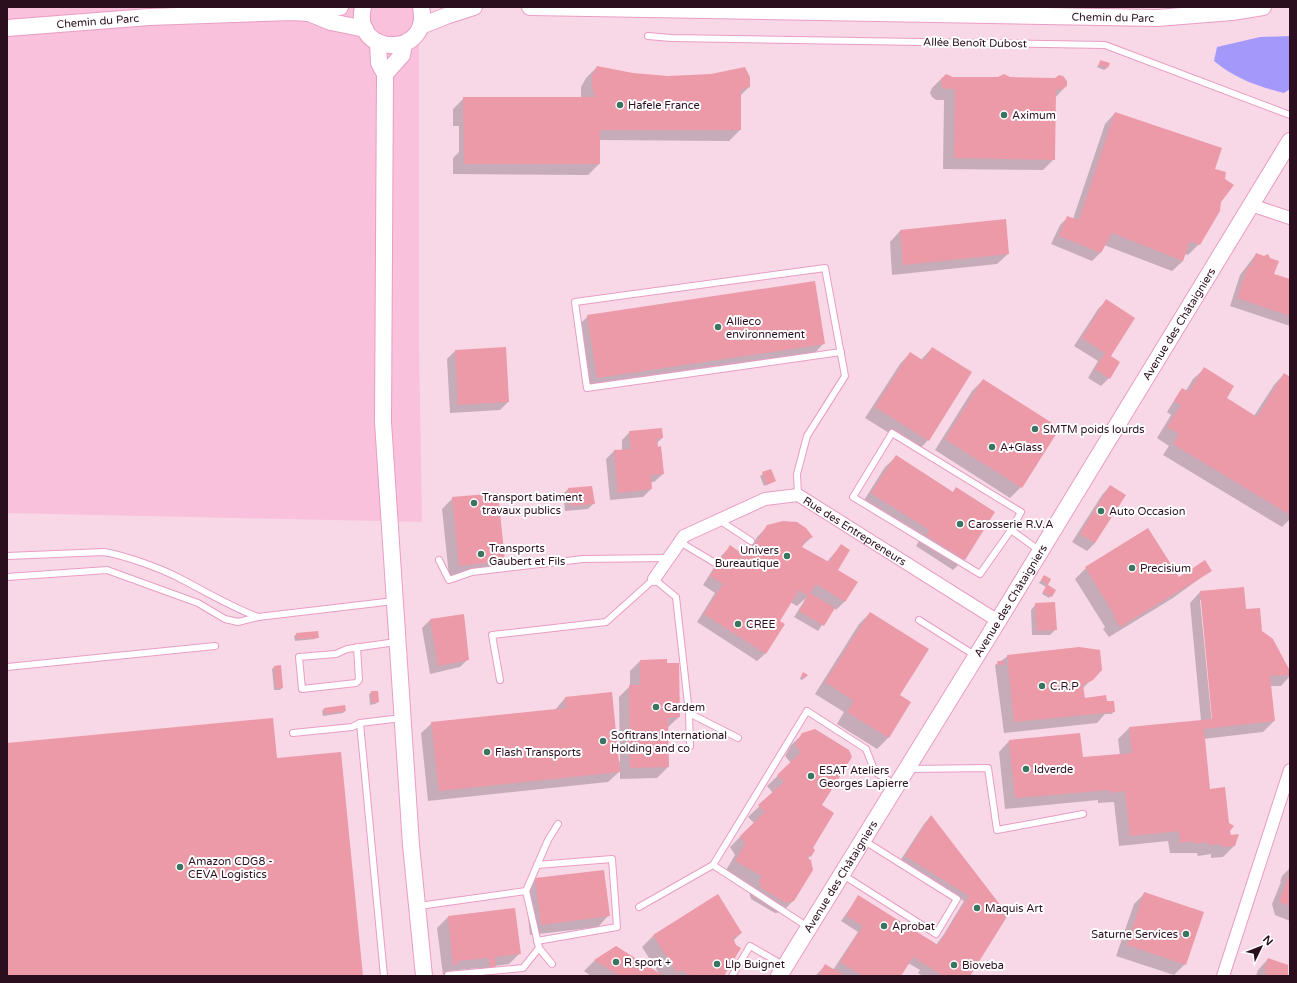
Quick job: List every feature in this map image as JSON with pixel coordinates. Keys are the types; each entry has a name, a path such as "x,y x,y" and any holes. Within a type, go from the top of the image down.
{"street":[{"path":"309,14 340,7"},
{"path":"363,7 362,16 365,29 370,37 386,46 404,44 417,34 422,20 421,7"},
{"path":"421,26 474,7"},
{"name":"Chemin du Parc","path":"530,7 1157,18 1232,12 1263,7"},
{"name":"Chemin du Parc","path":"7,28 149,17 292,12 309,14"},
{"path":"309,14 331,22 365,29"},
{"path":"378,42 379,63 385,74 383,422 394,602 417,906 424,976"},
{"path":"385,74 402,55 404,44"},
{"name":"Avenue des Châtaigniers","path":"782,971 998,621 1290,141"},
{"path":"1251,205 1290,218"},
{"name":"Rue des Entrepreneurs","path":"654,579 684,536 766,499 798,495 998,621"},
{"path":"1223,976 1290,770"}],"lane":[{"name":"Allée Benoît Dubost","path":"648,36 679,38 1105,45 1290,115"},
{"path":"798,495 797,474 806,436 845,376 841,352 825,268 575,302 587,388 841,352"},
{"path":"892,433 1021,512 1011,530 980,574 853,497 892,433"},
{"path":"719,520 751,541"},
{"path":"1011,530 1040,551"},
{"path":"680,542 716,563"},
{"path":"7,556 104,552 118,554 181,579 233,608 258,617"},
{"path":"439,560 449,580 472,572 583,559 668,558"},
{"path":"7,577 107,570 198,603 225,619 238,622 258,617 394,602"},
{"path":"500,680 492,635 606,622 654,579 676,597 689,713 690,746"},
{"path":"919,620 976,656"},
{"path":"356,647 359,680 356,683 302,689 299,657 336,654 347,648 397,642"},
{"path":"7,667 215,646"},
{"path":"639,907 713,865 807,712 866,749 875,772 896,785"},
{"path":"689,713 738,738"},
{"path":"293,733 352,727 360,723 403,718"},
{"path":"360,723 384,976"},
{"path":"906,769 988,768 998,830 1083,814"},
{"path":"552,964 539,948 526,891 537,865 558,824"},
{"path":"842,874 936,934 957,899 862,840"},
{"path":"537,865 612,859 617,927 537,941"},
{"path":"713,865 808,927"},
{"path":"417,906 526,891"},
{"path":"732,976 750,946 782,971"},
{"path":"448,974 523,968 539,948"}],"shaded area":[{"path":"7,7 419,7 419,347 422,522 7,513"},
{"path":"1290,36 1290,89 1284,93 1265,88 1238,77 1214,61 1217,47 1260,37"}],"building":[{"path":"1100,60 1110,63 1108,68 1099,65"},
{"path":"597,66 633,73 668,76 711,74 745,67 750,77 750,87 741,90 741,130 600,130 600,164 464,164 463,97 595,97 592,87 592,76"},
{"path":"946,74 953,77 998,77 1004,74 1010,77 1055,78 1059,75 1063,76 1067,81 1067,86 1063,89 1056,90 1055,160 954,158 955,89 947,89 942,87 941,79"},
{"path":"1115,112 1222,148 1215,169 1226,172 1225,179 1234,185 1221,202 1220,211 1200,245 1190,241 1183,261 1112,233 1101,253 1059,236 1067,216 1079,220"},
{"path":"1006,219 1009,254 903,265 900,230"},
{"path":"1256,253 1264,256 1268,254 1270,258 1279,261 1274,274 1290,279 1290,316 1237,298 1248,266 1251,267"},
{"path":"815,281 825,344 597,378 587,315"},
{"path":"1106,299 1135,318 1111,356 1120,362 1110,379 1095,369 1105,353 1082,338"},
{"path":"506,347 509,402 458,405 455,350"},
{"path":"932,347 972,372 929,441 875,407 910,352 924,361"},
{"path":"1204,367 1234,386 1227,398 1257,417 1284,373 1290,377 1290,515 1173,444 1179,434 1167,427 1181,405 1174,401 1182,388 1189,392"},
{"path":"983,379 1060,428 1022,488 945,439"},
{"path":"662,428 663,438 657,439 658,447 661,446 664,474 651,475 652,489 618,493 614,450 631,449 629,431"},
{"path":"896,455 953,492 956,487 995,512 965,560 926,535 929,530 871,493"},
{"path":"771,469 776,481 767,485 762,472"},
{"path":"1110,485 1126,495 1095,543 1080,534"},
{"path":"592,486 595,504 570,506 568,488"},
{"path":"498,493 505,561 459,566 452,497"},
{"path":"783,521 797,522 806,528 813,537 806,540 802,547 829,562 841,544 850,550 838,570 858,582 845,602 816,584 810,593 835,608 824,626 799,611 808,596 799,590 780,621 785,624 766,654 704,614 723,584 710,576 730,545 747,557 767,525"},
{"path":"1148,528 1179,577 1205,560 1212,571 1120,627 1114,617 1115,616 1085,567"},
{"path":"1044,575 1051,579 1048,585 1056,590 1052,597 1043,592 1047,584 1041,580"},
{"path":"1244,587 1246,609 1260,608 1262,631 1273,639 1290,671 1290,675 1270,676 1275,721 1204,729 1210,789 1225,787 1229,823 1234,826 1230,831 1231,835 1239,834 1235,846 1222,847 1221,844 1208,845 1208,842 1194,844 1193,841 1180,843 1179,831 1130,836 1125,791 1109,793 1109,790 1015,798 1009,740 1080,733 1083,757 1132,753 1129,727 1212,719 1200,591"},
{"path":"1055,602 1057,630 1037,631 1035,603"},
{"path":"870,612 929,649 900,695 911,702 889,738 847,712 854,701 825,682"},
{"path":"464,614 469,660 438,666 430,619"},
{"path":"318,631 319,638 297,639 296,633"},
{"path":"1079,647 1100,650 1102,670 1093,680 1083,685 1085,698 1106,695 1107,701 1114,701 1115,712 1014,722 1007,655"},
{"path":"667,659 667,663 679,663 680,717 668,718 669,767 630,768 629,685 640,685 640,660"},
{"path":"997,661 1004,661 1004,665 998,665"},
{"path":"281,665 283,688 276,688 274,666"},
{"path":"803,672 808,675 805,678 801,676"},
{"path":"371,691 378,691 379,702 372,703"},
{"path":"612,692 620,772 439,791 431,722 566,708 565,697"},
{"path":"345,705 346,711 325,714 324,708"},
{"name":"Amazon CDG8 - CEVA Logistics","path":"273,718 277,758 341,752 363,976 7,976 7,743"},
{"path":"815,729 849,750 852,757 822,805 834,813 813,848 815,850 811,857 809,855 807,858 811,860 813,870 794,901 786,903 761,888 759,881 762,876 735,861 745,844 740,836 765,812 758,805 784,782 777,775 801,752 795,745 802,733"},
{"path":"931,815 1008,915 970,976 943,976 913,957 901,976 863,976 840,962 863,926 846,916 858,895 938,945 969,896 905,856"},
{"path":"604,870 610,916 541,925 535,878"},
{"path":"1290,871 1290,906 1279,902"},
{"path":"1144,892 1204,912 1186,965 1127,945"},
{"path":"718,894 742,933 733,938 736,945 741,948 724,976 690,976 682,970 677,973 653,935"},
{"path":"515,908 521,954 495,957 496,968 490,968 489,958 457,961 458,964 453,965 448,916"},
{"path":"616,946 664,976 616,976 617,974 594,960"},
{"path":"1268,958 1288,965 1288,976 1266,976 1265,967"},
{"path":"825,964 845,976 818,976"}],"place":[{"name":"Hafele France","path":"620,105"},
{"name":"Aximum","path":"1004,115"},
{"name":"Allieco environnement","path":"718,327"},
{"name":"SMTM poids lourds","path":"1035,429"},
{"name":"A+Glass","path":"992,447"},
{"name":"Transport batiment travaux publics","path":"474,503"},
{"name":"Auto Occasion","path":"1101,511"},
{"name":"Carosserie R.V.A","path":"960,524"},
{"name":"Transports Gaubert et Fils","path":"481,554"},
{"name":"Univers Bureautique","path":"787,556"},
{"name":"Precisium","path":"1132,568"},
{"name":"CREE","path":"738,624"},
{"name":"C.R.P","path":"1042,686"},
{"name":"Cardem","path":"656,707"},
{"name":"Sofitrans International Holding and co","path":"603,741"},
{"name":"Flash Transports","path":"487,752"},
{"name":"Idverde","path":"1026,769"},
{"name":"ESAT Ateliers Georges Lapierre","path":"811,776"},
{"name":"Amazon CDG8 - CEVA Logistics","path":"180,867"},
{"name":"Maquis Art","path":"977,908"},
{"name":"Aprobat","path":"884,926"},
{"name":"Saturne Services","path":"1186,934"},
{"name":"R sport +","path":"616,962"},
{"name":"Llp Buignet","path":"717,964"},
{"name":"Bioveba","path":"954,965"}]}
